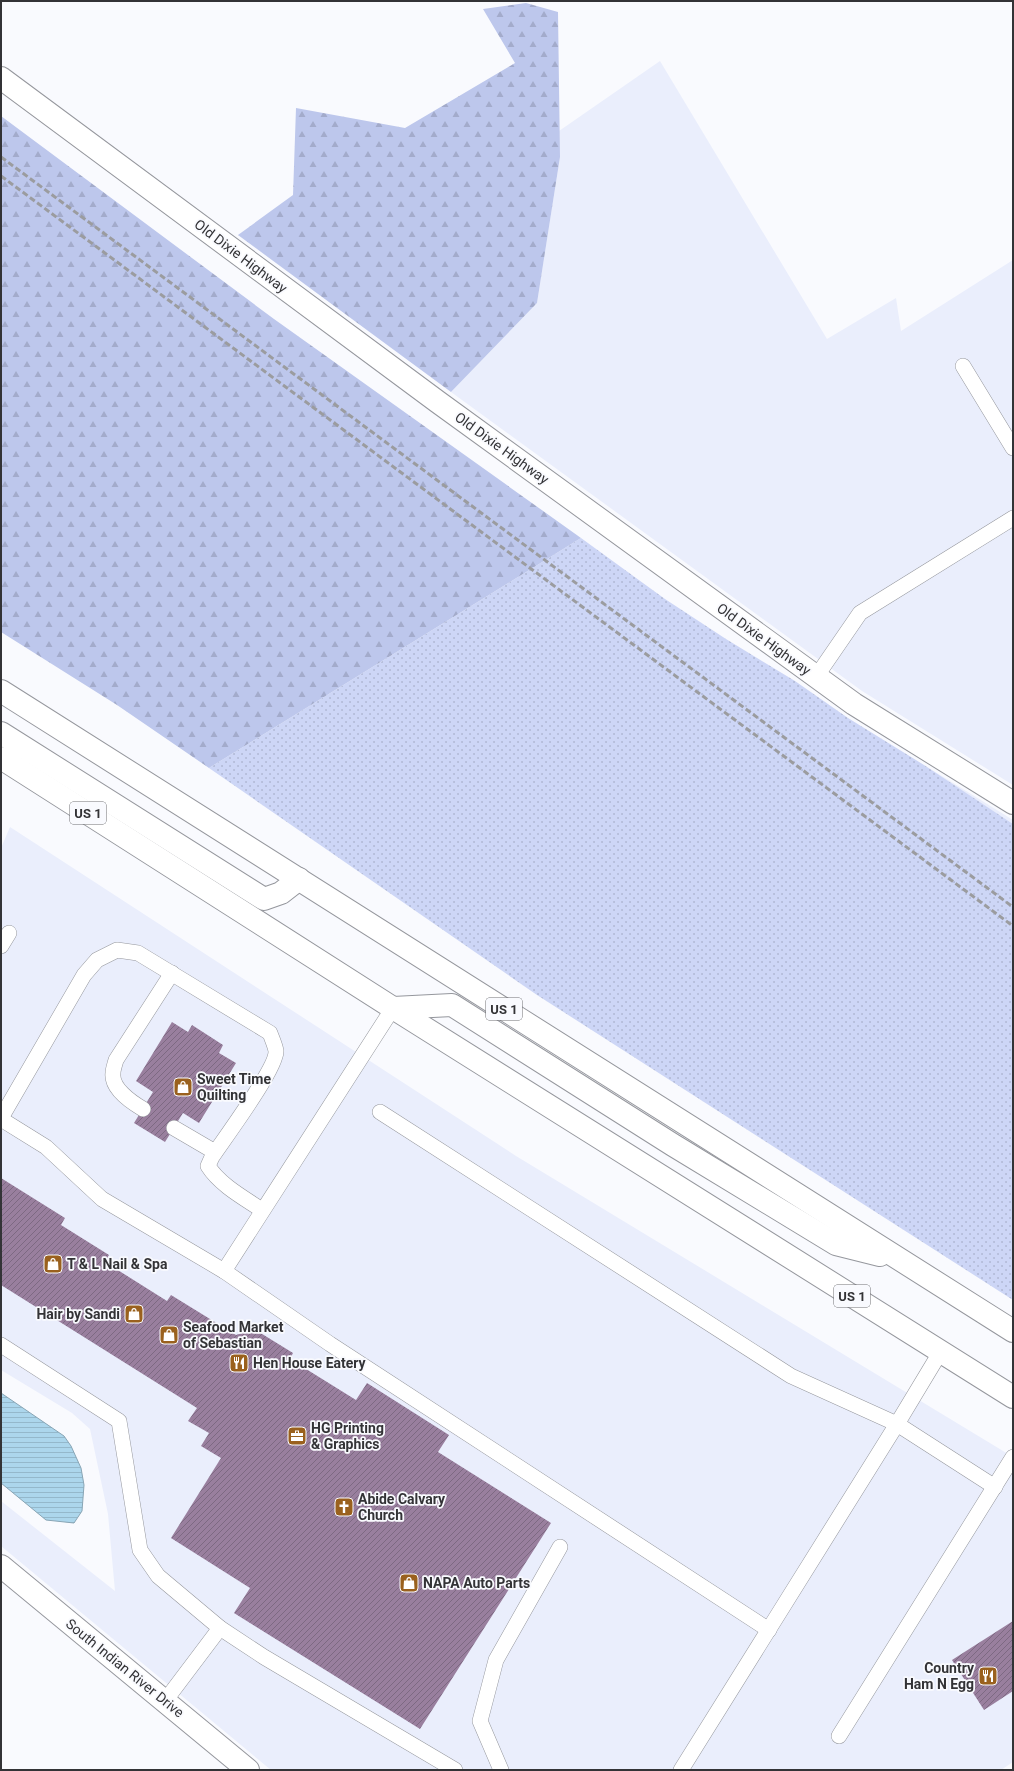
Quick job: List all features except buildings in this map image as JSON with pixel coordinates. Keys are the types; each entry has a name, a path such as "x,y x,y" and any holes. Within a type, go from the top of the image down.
{"main road":[{"name":"Old Dixie Highway","path":"1,78 438,402 816,677 854,704 1013,803"},
{"name":"US 1","path":"1,691 1013,1331"},
{"path":"1,733 264,899 281,893 299,879"},
{"name":"US 1","path":"1,758 392,1008 1013,1396"},
{"path":"392,1008 452,1005 673,1145 836,1244 899,1260"},
{"name":"South Indian River Drive","path":"1,1566 248,1770"}],"lane":[{"path":"963,366 1013,448"},
{"path":"816,677 860,613 1013,518"},
{"path":"262,1210 228,1186 212,1172 208,1166 215,1152 258,1090 270,1068 276,1052 270,1033 138,953 117,950 97,960 84,976 1,1118 46,1147 102,1198 224,1271 330,1344 769,1630"},
{"path":"143,1109 128,1100 118,1088 112,1075 116,1060 172,974"},
{"path":"224,1271 392,1008"},
{"path":"380,1112 791,1376 897,1424 995,1487"},
{"path":"174,1128 215,1152"},
{"path":"1,1344 119,1421 140,1550 158,1576 220,1628 270,1661 456,1770"},
{"path":"682,1770 941,1351"},
{"path":"839,1736 1013,1457"},
{"path":"501,1770 480,1721 496,1660 560,1547"},
{"path":"165,1701 220,1628"}],"shaded area":[{"path":"660,61 827,339 896,298 901,331 1013,260 1013,785 862,691 451,392 537,303 560,157 559,131"},
{"path":"581,538 665,599 726,639 795,681 848,718 924,765 1013,824 1013,1300 537,995 209,768"},
{"path":"924,765 1013,820 1013,824 981,803"},
{"path":"10,827 516,1156 1013,1457 1013,1762 1001,1770 271,1770 1,1546 1,1501 115,1591 108,1514 90,1429 72,1413 1,1370 1,848"},
{"path":"1,1393 64,1436 71,1446 81,1468 84,1485 82,1511 74,1523 46,1520 1,1483"}],"green space":[{"path":"526,3 558,12 560,157 537,303 451,392 238,235 293,195 296,108 405,128 515,63 483,9"},
{"path":"1,116 274,319 581,538 209,768 117,705 1,632"}],"railway":[{"path":"1,157 1013,907"},
{"path":"1,176 1013,926"}],"place":[{"name":"Sweet Time Quilting","path":"183,1087"},
{"name":"T & L Nail & Spa","path":"53,1264"},
{"name":"Hair by Sandi","path":"134,1314"},
{"name":"Seafood Market of Sebastian","path":"169,1335"},
{"name":"Hen House Eatery","path":"239,1363"},
{"name":"HG Printing & Graphics","path":"297,1436"},
{"name":"Abide Calvary Church","path":"344,1507"},
{"name":"NAPA Auto Parts","path":"409,1583"},
{"name":"Country Ham N Egg","path":"988,1676"}]}
